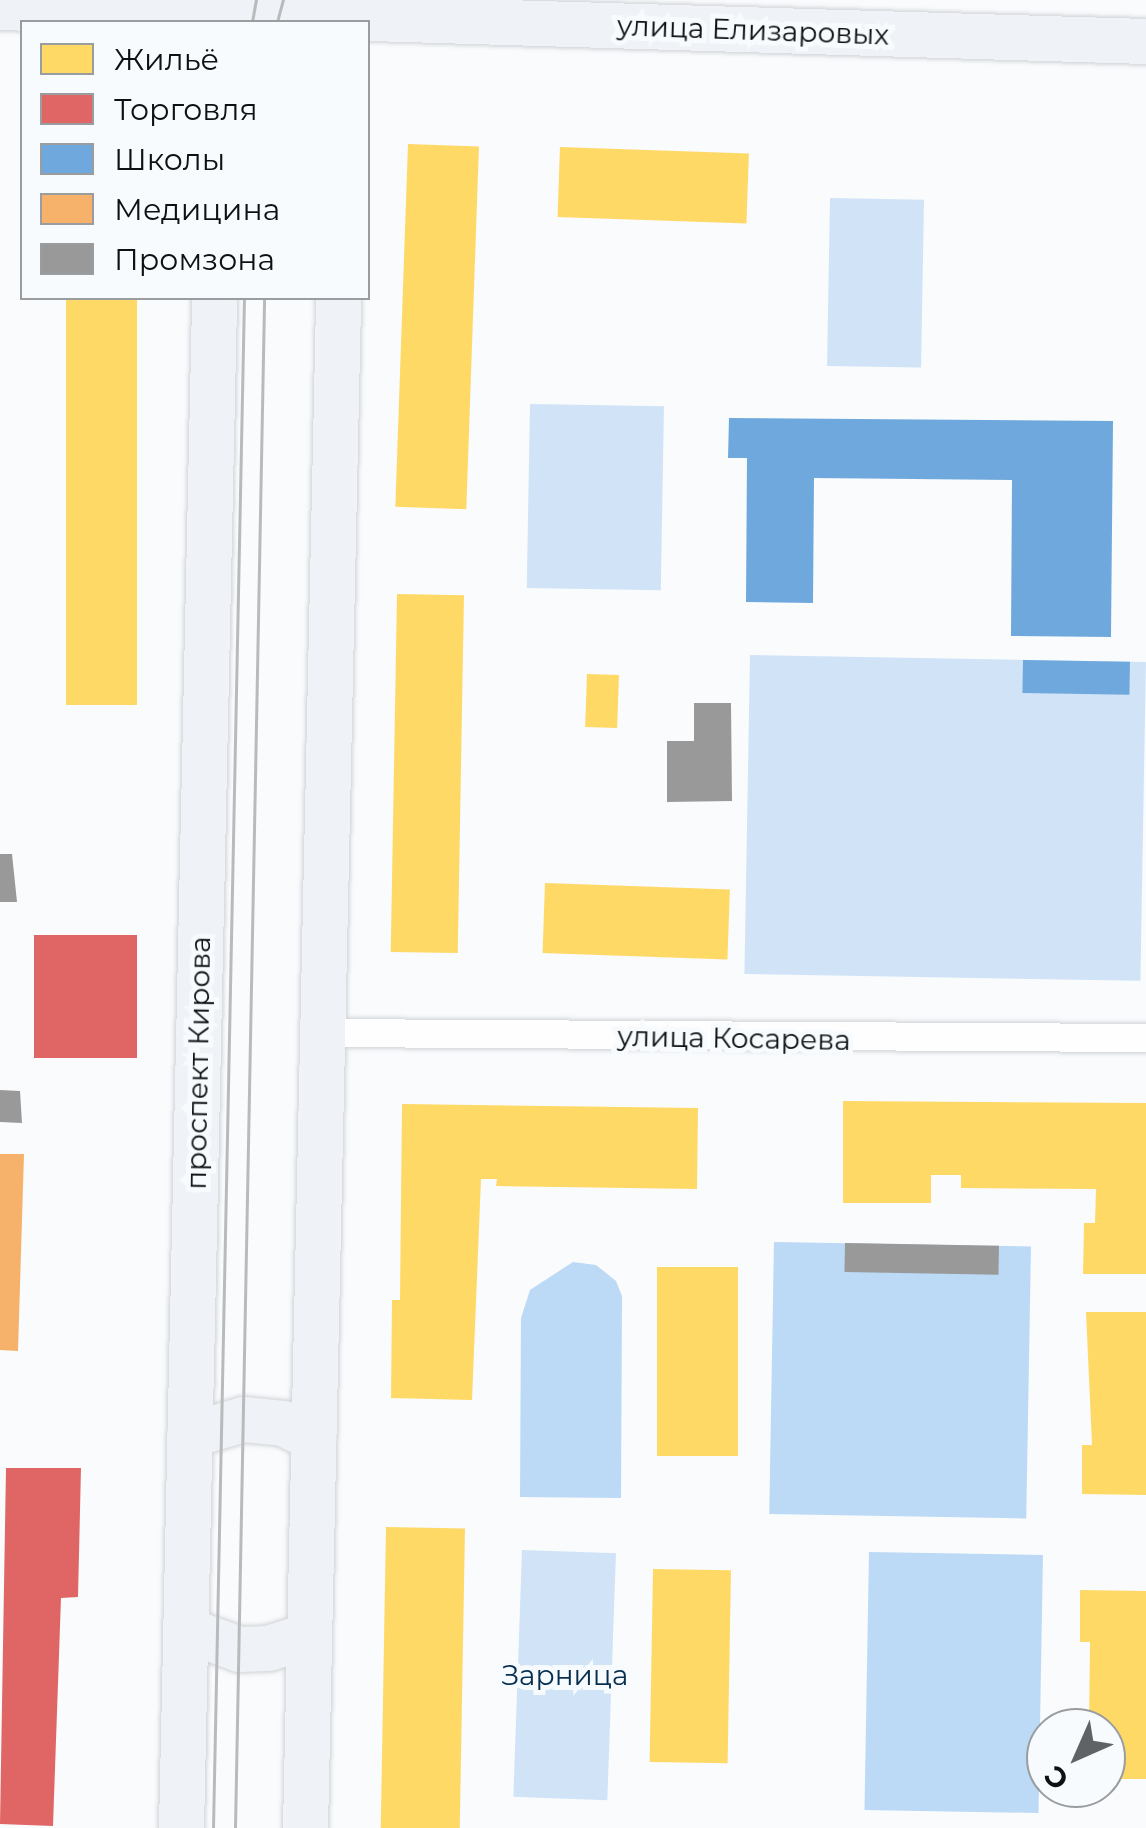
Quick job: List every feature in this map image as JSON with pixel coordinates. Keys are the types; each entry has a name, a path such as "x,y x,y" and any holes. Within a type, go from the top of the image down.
{"main road":[{"name":"улица Елизаровых","path":"0,7 344,20"},
{"name":"улица Елизаровых","path":"370,21 1146,41"},
{"name":"проспект Кирова","path":"180,1828 214,300"},
{"path":"305,1828 338,300"},
{"path":"189,1436 223,1422 263,1420 314,1438"},
{"path":"185,1629 238,1649 268,1648 309,1635"}],"street":[{"name":"улица Косарева","path":"322,1033 1146,1038"}],"green space":[{"path":"830,198 924,200 921,368 827,366"},
{"path":"530,404 664,406 661,590 527,588"},
{"path":"750,655 1146,662 1140,981 744,974"},
{"name":"Зарница","path":"522,1550 616,1553 607,1800 513,1797"}],"shaded area":[{"path":"774,1242 1031,1246 1026,1518 769,1514"},
{"path":"573,1262 596,1265 616,1281 622,1296 621,1498 520,1497 521,1318 530,1290"},
{"path":"869,1552 1043,1555 1040,1708 1026,1708 1026,1808 1039,1808 1038,1813 864,1810"}],"building: Жильё":[{"path":"408,144 479,146 466,509 395,507"},
{"path":"560,147 749,154 746,224 558,217"},
{"path":"66,300 137,300 137,705 66,705"},
{"path":"397,594 464,595 458,953 391,952"},
{"path":"587,674 619,675 617,728 585,727"},
{"path":"545,883 730,889 727,959 543,953"},
{"path":"843,1101 1146,1103 1146,1274 1083,1274 1084,1223 1095,1223 1096,1189 961,1188 961,1175 931,1175 931,1203 843,1203"},
{"path":"402,1104 698,1108 697,1189 496,1186 497,1179 481,1179 472,1400 391,1398 392,1300 400,1300"},
{"path":"657,1267 738,1267 738,1456 657,1456"},
{"path":"1086,1312 1146,1312 1146,1495 1082,1494 1082,1445 1092,1445"},
{"path":"386,1527 465,1528 460,1828 381,1828"},
{"path":"653,1569 731,1570 728,1763 650,1762"},
{"path":"1080,1590 1146,1591 1146,1779 1126,1779 1126,1708 1089,1708 1090,1642 1080,1642"}],"building: Торговля":[{"path":"34,935 137,935 137,1058 34,1058"},
{"path":"6,1468 81,1468 78,1597 61,1598 53,1826 0,1824"}],"building: Школы":[{"path":"729,418 1113,421 1111,637 1011,636 1012,480 814,478 813,603 746,602 747,458 728,458"},
{"path":"1023,660 1130,662 1129,695 1022,693"}],"building: Медицина":[{"path":"0,1154 24,1154 18,1351 0,1350"}],"building: Промзона":[{"path":"694,703 731,703 732,801 667,802 667,741 694,741"},
{"path":"0,854 12,854 17,902 0,902"},
{"path":"0,1090 20,1091 22,1123 0,1122"},
{"path":"845,1243 999,1246 998,1275 844,1272"}],"tram line":[{"path":"252,20 256,0"},
{"path":"278,20 283,0"},
{"path":"213,1828 244,300"},
{"path":"235,1828 264,300"}]}
